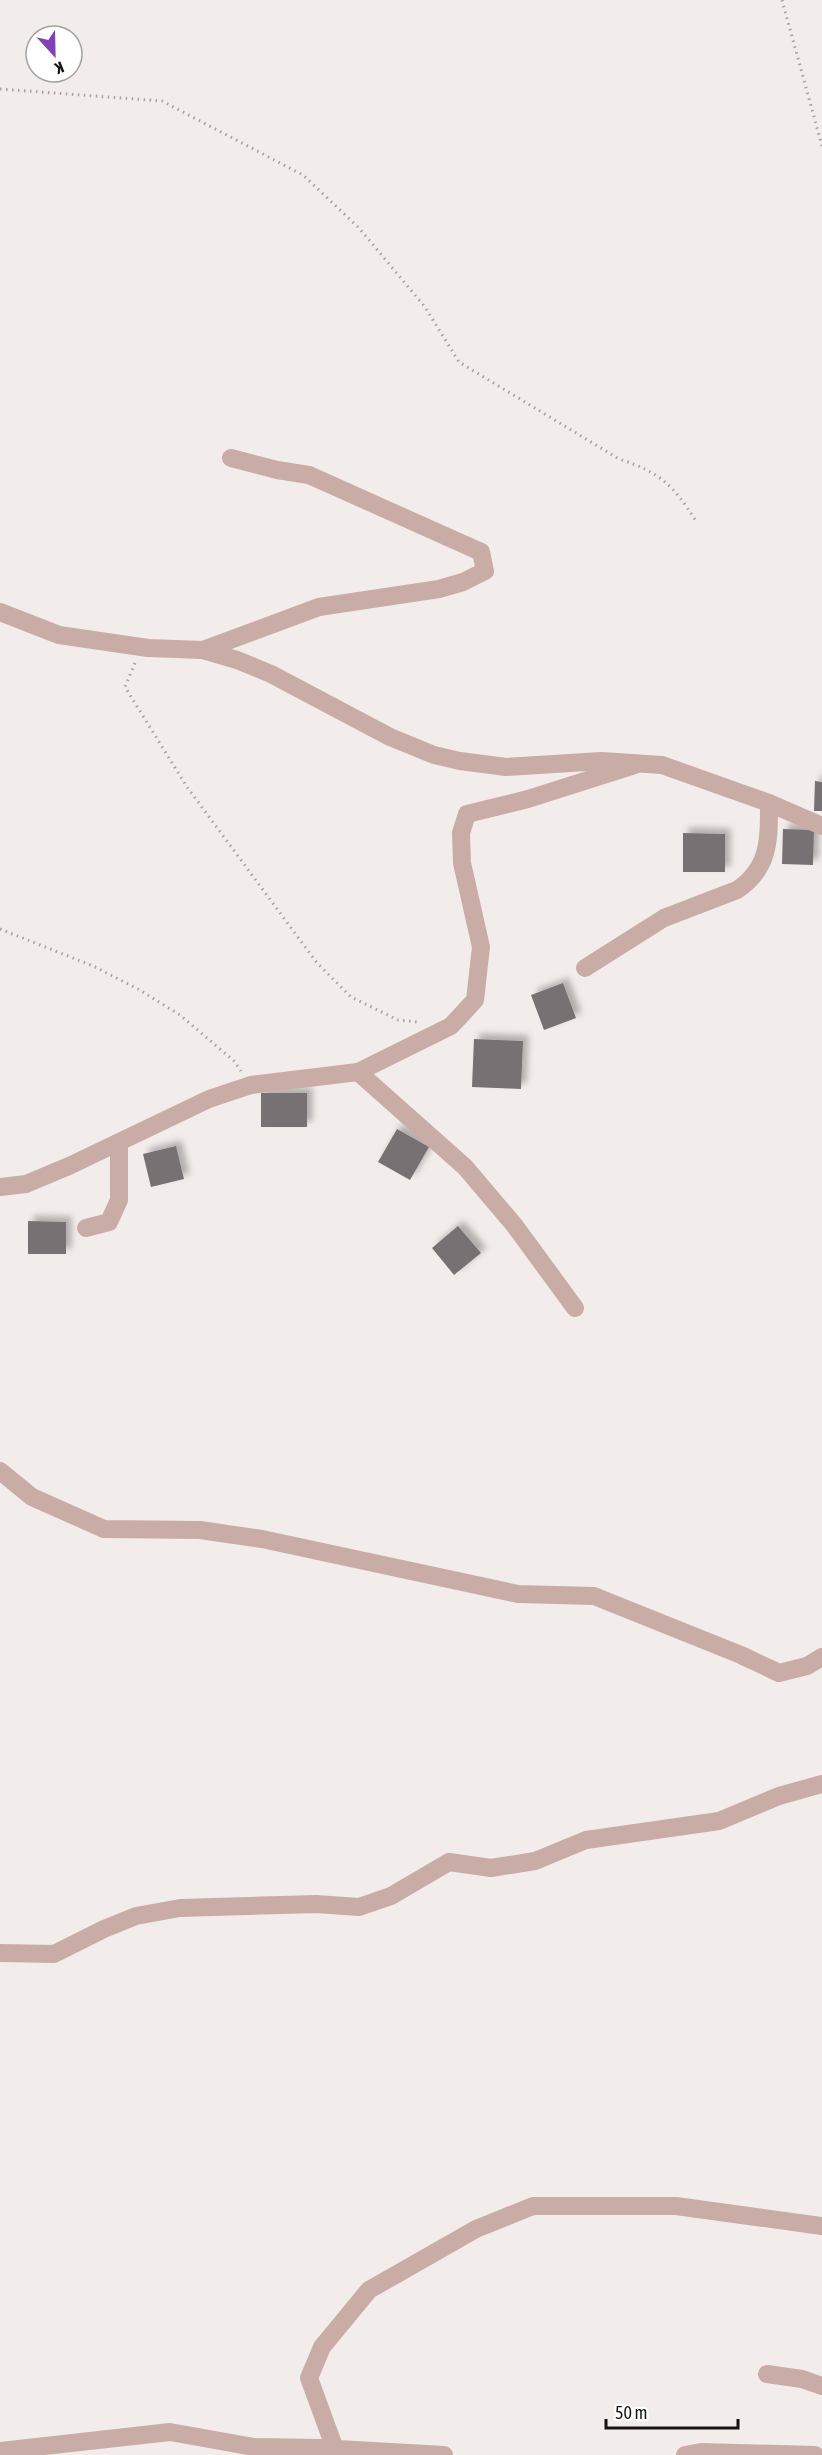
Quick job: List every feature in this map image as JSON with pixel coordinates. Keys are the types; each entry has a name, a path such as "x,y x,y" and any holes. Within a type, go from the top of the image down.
{"street":[{"path":"203,650 319,607 439,590 485,571 481,552 309,475 231,458"},
{"path":"0,612 59,634 148,648 203,650 271,674 390,737 434,754 480,764 506,766 602,761 634,765 662,765 769,803 822,826"},
{"path":"0,1187 26,1184 118,1144 209,1099 251,1085 358,1072 451,1026 475,1000 482,947 462,863 461,833 468,814 528,799 634,765"},
{"path":"585,968 664,918 737,890 755,875 769,838 769,803"},
{"path":"358,1072 465,1167 514,1226 575,1308"},
{"path":"86,1228 109,1222 119,1200 118,1144"},
{"path":"0,1471 32,1497 104,1529 200,1530 262,1539 518,1594 594,1596 741,1655 779,1673 807,1666 822,1657"},
{"path":"0,1953 54,1954 136,1916 180,1908 316,1904 359,1907 391,1896 449,1862 491,1868 535,1862 586,1840 719,1821 779,1796 822,1784"},
{"path":"341,2452 309,2378 322,2347 369,2290 476,2229 534,2206 676,2206 822,2226"},
{"path":"767,2374 802,2379 822,2386"},
{"path":"0,2451 170,2432 255,2451 444,2455"},
{"path":"685,2455 701,2452 815,2455"}],"path":[{"path":"783,0 822,146"},
{"path":"0,89 162,101 303,175 358,227 425,306 459,362 619,459 646,467 666,482 696,521"},
{"path":"148,648 134,665 124,687 187,788 287,925 333,981 351,997 373,1009 398,1020 419,1023"},
{"path":"0,929 93,966 159,1001 180,1015 234,1061 251,1085"}],"building":[{"path":"815,781 822,782 822,811 814,811"},
{"path":"783,829 814,830 813,865 782,864"},
{"path":"683,833 725,834 725,872 683,872"},
{"path":"563,983 576,1018 544,1030 531,995"},
{"path":"474,1039 523,1041 521,1089 472,1087"},
{"path":"261,1093 307,1093 307,1127 261,1127"},
{"path":"397,1129 429,1147 410,1180 378,1162"},
{"path":"176,1146 184,1179 151,1187 143,1154"},
{"path":"28,1221 66,1222 66,1254 28,1254"},
{"path":"458,1226 481,1253 454,1275 432,1248"}]}
